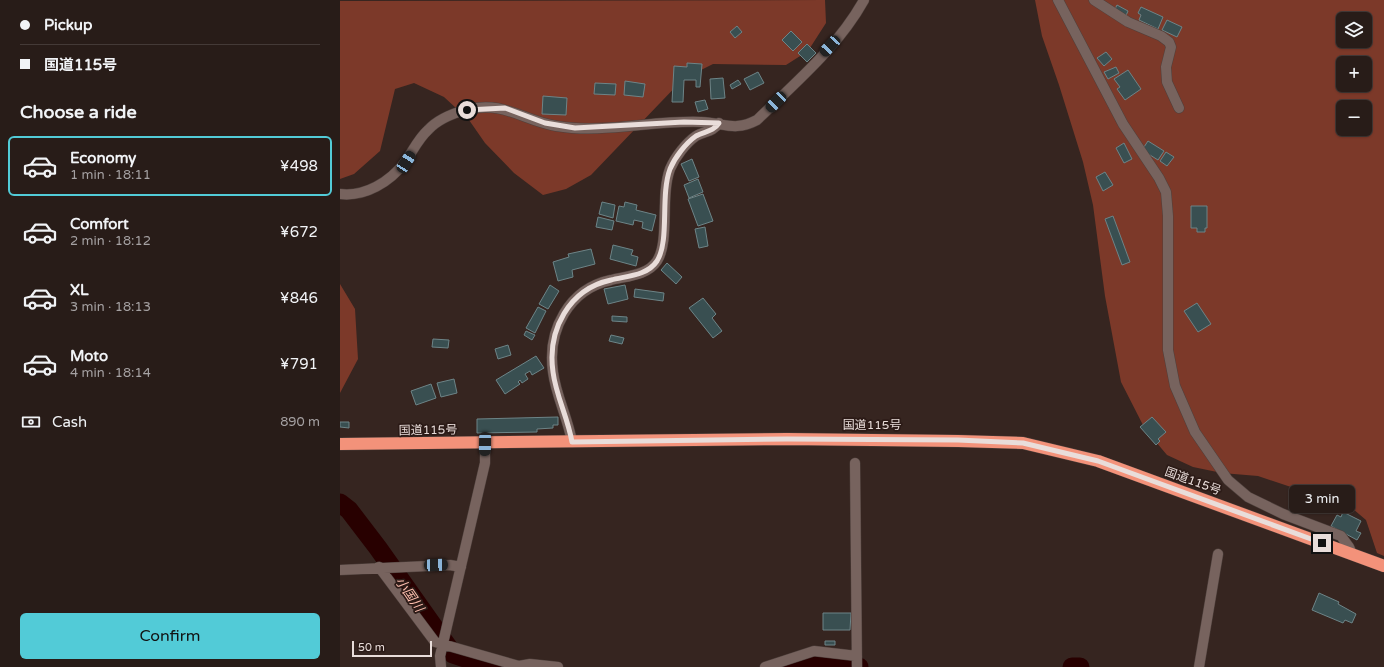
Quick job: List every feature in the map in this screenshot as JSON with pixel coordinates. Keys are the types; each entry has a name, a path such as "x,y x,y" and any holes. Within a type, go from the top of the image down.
{"highway":[{"name":"国道115号","path":"340,444 485,444 787,439 958,440 1023,443 1098,461 1384,566"}],"street":[{"path":"340,194 370,190 383,183 401,167 428,129 448,116 467,110 505,108 541,122 575,128 684,122 719,123 740,127 757,120 839,37 852,22 864,0"},
{"path":"1058,0 1123,124 1166,192 1168,216 1168,350 1175,386 1194,432 1228,480 1240,492 1264,505 1341,536 1352,554"},
{"path":"1094,0 1123,20 1161,36 1169,42 1171,47 1166,67 1167,82 1179,108"},
{"path":"572,442 553,372 552,346 562,317 570,303 591,286 598,283 640,274 648,270 657,261 662,247 664,197 671,168 682,150 690,141 696,136 716,128 719,123"},
{"path":"441,667 440,656 442,645 485,462 485,444"},
{"path":"855,463 857,667"},
{"path":"1199,667 1218,554"},
{"path":"340,570 450,565 461,567"},
{"path":"379,568 431,639 442,645 519,666 530,664 558,667"},
{"path":"765,667 814,651 857,656"}],"shaded area":[{"path":"825,0 826,23 808,51 786,65 713,64 683,79 591,175 566,189 543,195 514,173 485,143 469,120 444,97 414,83 395,89 380,151 354,174 340,179 340,1"},
{"path":"1035,0 1384,0 1384,556 1377,553 1366,520 1346,503 1322,503 1294,488 1258,476 1222,473 1193,467 1167,455 1145,429 1121,382 1105,296 1093,205 1083,162 1042,36"},
{"path":"340,284 355,309 358,359 340,393"}],"building":[{"path":"1117,5 1128,11 1125,18 1114,11"},
{"path":"1141,7 1163,17 1158,29 1139,20 1141,15 1138,13"},
{"path":"1167,20 1182,27 1177,37 1162,30"},
{"path":"737,26 742,32 735,38 730,32"},
{"path":"791,31 802,42 793,51 782,40"},
{"path":"807,44 816,53 807,62 798,53"},
{"path":"1106,52 1112,59 1104,66 1097,58"},
{"path":"687,63 702,64 700,87 696,87 696,80 684,80 683,102 672,102 674,66 687,67"},
{"path":"1116,67 1119,73 1108,79 1104,72"},
{"path":"1128,70 1141,89 1125,100 1117,89 1120,87 1114,79"},
{"path":"758,72 764,83 750,90 744,79"},
{"path":"723,78 725,98 711,99 710,79"},
{"path":"738,80 741,84 732,89 730,85"},
{"path":"625,81 645,84 643,97 624,95"},
{"path":"595,83 616,84 615,95 594,94"},
{"path":"543,96 567,98 566,115 542,114"},
{"path":"705,100 708,109 698,112 695,102"},
{"path":"1148,141 1164,151 1158,160 1142,150"},
{"path":"1124,143 1132,159 1124,163 1116,148"},
{"path":"1166,152 1174,157 1167,166 1160,161"},
{"path":"692,159 699,177 689,181 681,164"},
{"path":"1105,172 1113,185 1103,191 1096,177"},
{"path":"698,179 703,192 689,198 684,185"},
{"path":"703,194 713,221 698,226 688,199"},
{"path":"602,202 615,205 613,218 599,214"},
{"path":"625,202 637,205 636,210 656,215 652,231 642,228 643,222 634,220 633,225 616,221 619,206 624,207"},
{"path":"1191,206 1207,206 1207,228 1205,228 1205,232 1197,232 1197,228 1191,228"},
{"path":"1113,216 1130,262 1122,265 1105,219"},
{"path":"598,217 614,221 612,230 596,227"},
{"path":"705,227 708,246 699,248 695,229"},
{"path":"613,245 633,250 631,255 638,257 636,266 610,259"},
{"path":"591,249 595,264 572,270 573,277 558,281 553,262 569,257 568,254"},
{"path":"667,263 682,277 676,284 661,270"},
{"path":"550,285 559,291 548,309 539,304"},
{"path":"625,285 628,299 608,304 604,289"},
{"path":"635,289 664,293 663,301 634,297"},
{"path":"703,298 716,314 712,318 722,331 713,338 689,308"},
{"path":"1197,303 1211,324 1198,332 1184,311"},
{"path":"538,307 546,311 535,333 526,328"},
{"path":"612,316 627,317 627,322 612,321"},
{"path":"526,331 535,335 532,340 524,335"},
{"path":"611,335 624,338 622,344 609,341"},
{"path":"433,339 449,340 448,348 432,347"},
{"path":"508,345 511,355 498,359 495,349"},
{"path":"536,356 544,368 532,375 530,371 525,374 528,379 522,383 520,380 518,382 520,384 505,394 496,380"},
{"path":"454,379 457,393 441,397 437,383"},
{"path":"431,384 436,398 416,405 411,391"},
{"path":"558,417 558,425 553,425 553,428 537,429 537,432 477,433 477,419"},
{"path":"1152,417 1166,432 1158,439 1160,441 1156,445 1140,427"},
{"path":"340,422 349,422 349,428 340,427"},
{"path":"1343,512 1361,521 1356,531 1361,533 1357,540 1331,526 1337,515 1341,517"},
{"path":"1319,593 1339,602 1338,604 1356,614 1352,623 1345,620 1343,623 1312,610"},
{"path":"823,613 851,613 850,630 823,630"},
{"path":"825,641 835,641 835,645 825,645"}],"waterway":[{"name":"小国川","path":"340,503 349,510 378,548 453,654 492,667"},
{"name":"小国川","path":"786,667 816,659 859,667"},
{"name":"小国川","path":"1072,667 1080,667"}],"route":[{"path":"467,110 505,108 534,120 555,126 575,128 684,122 719,123 716,128 696,136 690,141 682,150 671,168 664,197 662,247 657,261 648,270 640,274 598,283 591,286 576,297 565,309 552,346 552,360 557,389 572,442 787,439 958,440 1023,443 1098,461 1322,543"}]}
